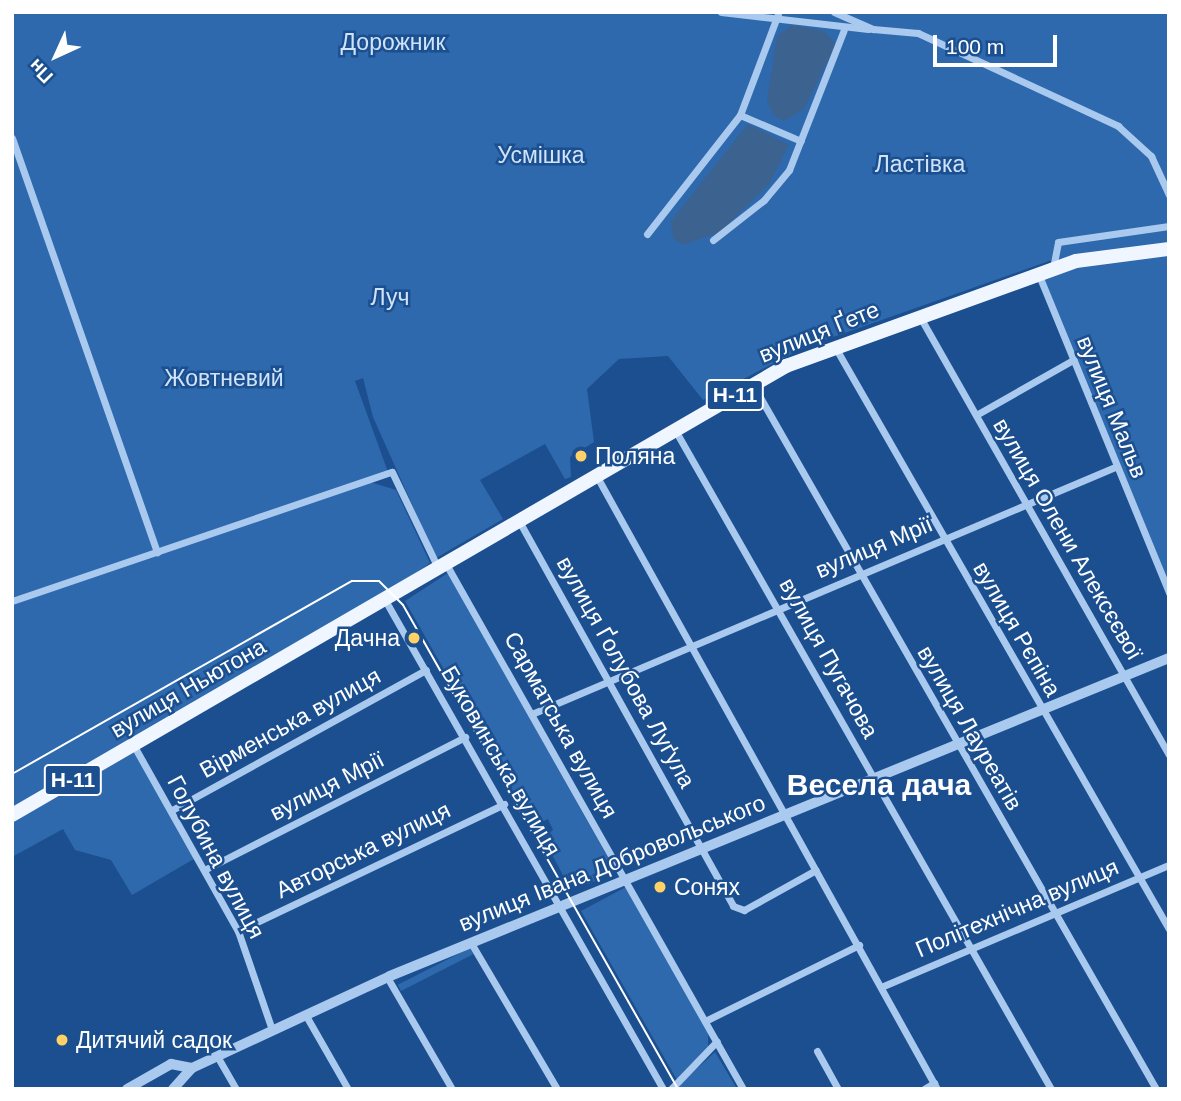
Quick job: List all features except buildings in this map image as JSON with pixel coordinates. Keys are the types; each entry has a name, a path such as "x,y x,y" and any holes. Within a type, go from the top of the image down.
{"main road":[{"name":"Н-11","path":"1053,268 1112,253 1169,249"},
{"name":"вулиця Ґете","path":"385,600 752,384 835,346 1053,268"},
{"name":"вулиця Ньютона","path":"12,815 385,600"}],"street":[{"path":"721,12 778,14 844,30 873,29 918,33 1118,126 1152,156 1169,195"},
{"path":"834,12 873,29"},
{"path":"647,234 740,115 778,14"},
{"path":"713,240 764,200 802,141 844,30"},
{"path":"740,115 802,141"},
{"path":"12,138 157,552 12,601"},
{"path":"1053,268 1058,242 1169,226"},
{"name":"вулиця Мальв","path":"1038,273 1115,467 1169,593"},
{"name":"вулиця Олени Алексєєвої","path":"920,317 1169,755"},
{"name":"вулиця Рєпіна","path":"835,346 1042,712 1169,929"},
{"name":"вулиця Олени Алексєєвої","path":"976,415 1073,360"},
{"name":"вулиця Лауреатів","path":"752,384 858,575 960,746 1157,1089"},
{"name":"вулиця Пугачова","path":"675,430 779,607 1051,1089"},
{"name":"вулиця Мрії","path":"534,713 1115,467"},
{"name":"Сарматська вулиця","path":"157,552 392,472 442,566 534,713 743,1089"},
{"path":"596,475 694,646 935,1086 924,1089"},
{"name":"вулиця Ґолубова Луґула","path":"519,521 738,910 817,870"},
{"name":"Буковинська вулиця","path":"385,600 504,803 663,1089"},
{"name":"вулиця Івана Добровольського","path":"192,1068 271,1027 387,977 960,746 1169,658"},
{"name":"Вірменська вулиця","path":"172,810 426,670"},
{"name":"вулиця Мрії","path":"206,869 465,737"},
{"name":"Голубина вулиця","path":"134,746 206,869 238,932 271,1027"},
{"name":"Авторська вулиця","path":"238,932 504,803"},
{"name":"Політехнічна вулиця","path":"881,987 1169,865"},
{"path":"471,943 557,1089"},
{"path":"705,1020 859,945"},
{"path":"387,977 452,1089"},
{"path":"304,1012 348,1089"},
{"path":"670,1089 717,1041"},
{"path":"817,1051 838,1089"},
{"path":"217,1056 236,1089"},
{"path":"127,1089 171,1064 192,1068"},
{"path":"173,1089 192,1068"}],"green space":[{"path":"12,12 1169,12 1169,593 1038,273 1053,268 1052,260 805,347 703,400 668,356 619,359 587,389 594,442 570,457 571,477 565,479 545,444 480,480 503,519 436,558 373,417 363,378 355,381 388,472 367,481 396,490 430,563 382,597 12,809"},
{"path":"448,573 612,865 608,874 589,884 564,877 543,838 553,830 548,819 533,826 405,601"},
{"path":"136,749 199,856 132,895 111,860 75,850 63,829 12,857 12,820"},
{"path":"626,887 708,1034 708,1049 677,1080 581,911"},
{"path":"470,948 473,954 401,991 398,985"},
{"path":"715,1052 737,1089 681,1089 679,1085"}],"shaded area":[{"path":"792,25 824,31 836,44 804,109 784,121 773,115 767,100 777,36"},
{"path":"748,124 789,145 769,184 720,232 683,245 673,238 671,221"}],"tram line":[{"path":"12,774 352,581 379,581 403,605 678,1089"}],"place":[{"name":"Поляна","path":"581,456"},
{"name":"Дачна","path":"414,638"},
{"name":"Сонях","path":"660,887"},
{"name":"Дитячий садок","path":"62,1040"}],"district":[{"name":"Весела дача","path":"879,785"}],"park label":[{"name":"Дорожник","path":"393,42"},
{"name":"Усмішка","path":"541,155"},
{"name":"Ластівка","path":"920,164"},
{"name":"Луч","path":"390,297"},
{"name":"Жовтневий","path":"224,378"}]}
